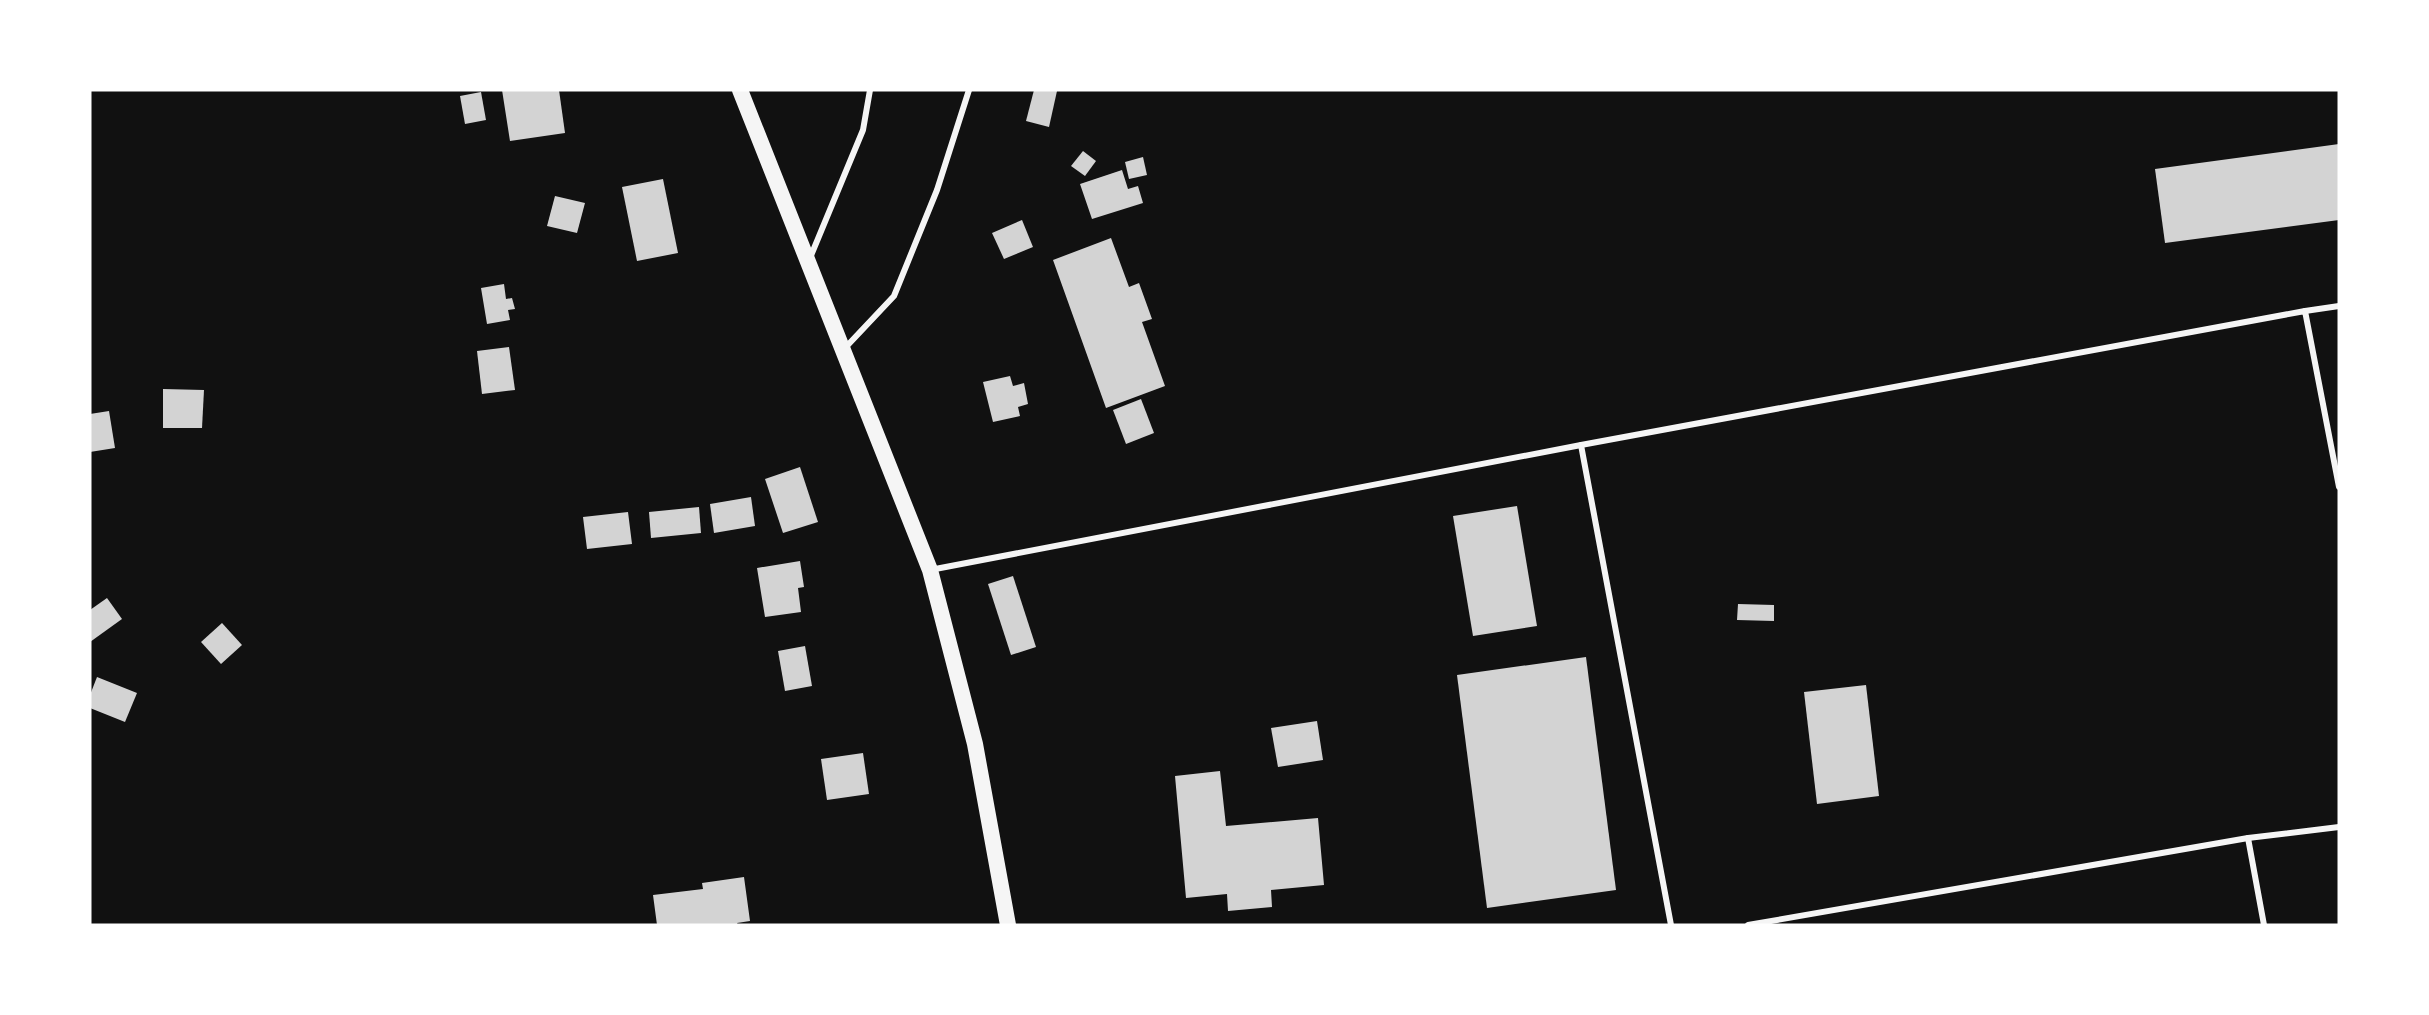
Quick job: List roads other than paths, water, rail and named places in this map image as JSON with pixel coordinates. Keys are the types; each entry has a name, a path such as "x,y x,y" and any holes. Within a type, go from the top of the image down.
{"highway":[{"path":"740,90 930,570 975,744 1008,925"}],"street":[{"path":"807,264 863,130 870,90"},
{"path":"842,351 894,296 937,190 969,90"},
{"path":"930,570 1581,445 2339,306"},
{"path":"2305,311 2339,487"},
{"path":"1581,445 1671,925"},
{"path":"1748,925 2248,838 2339,828"},
{"path":"2248,838 2264,925"}]}
